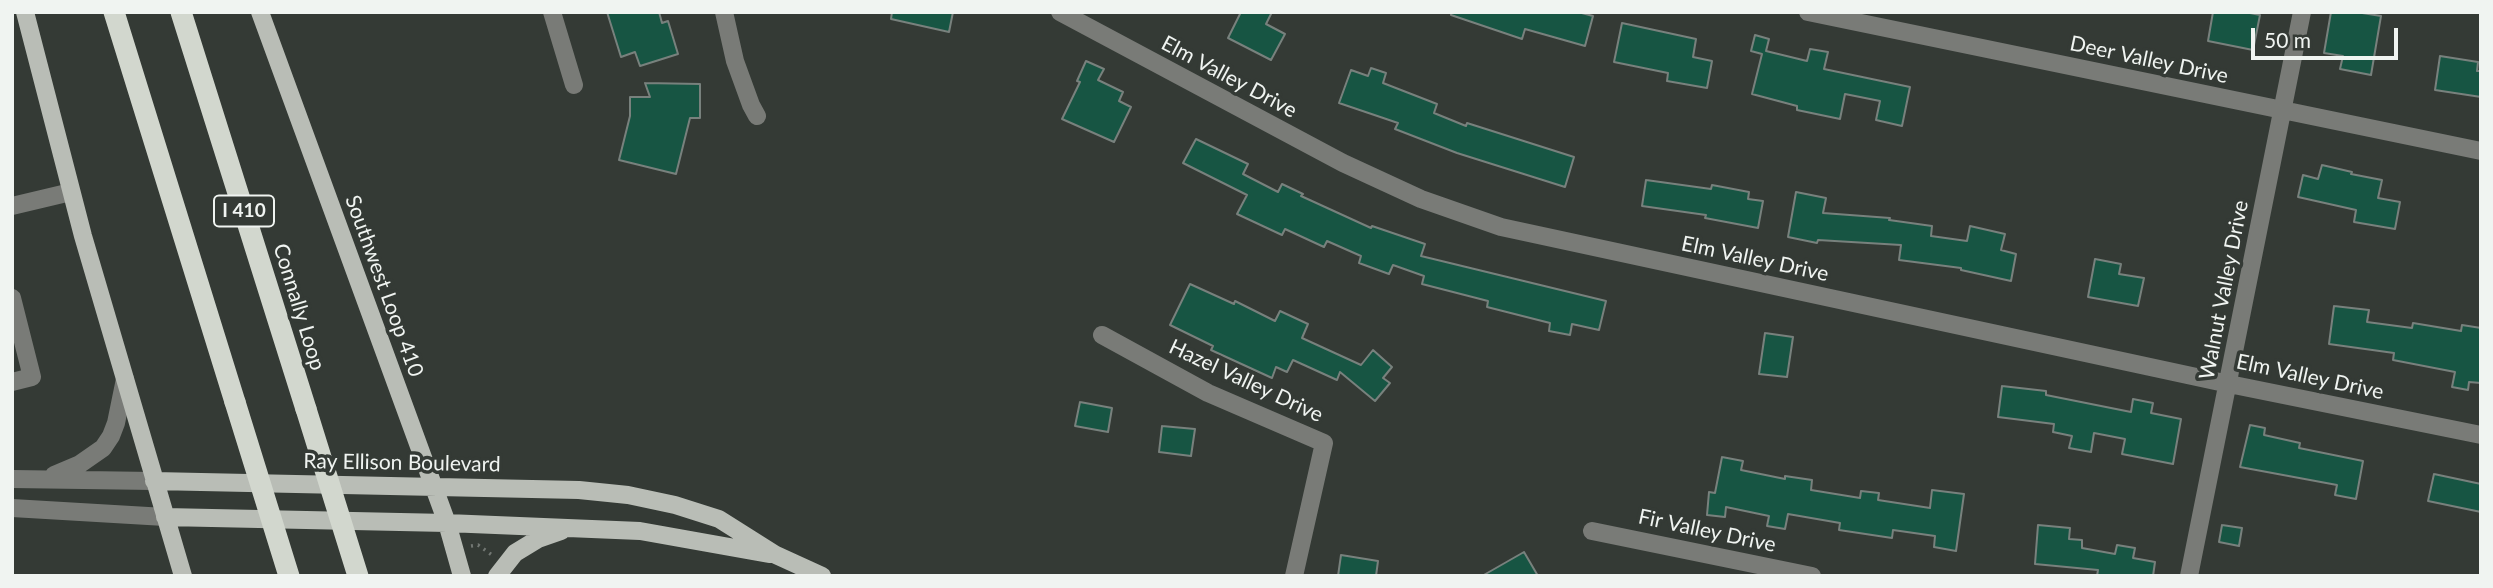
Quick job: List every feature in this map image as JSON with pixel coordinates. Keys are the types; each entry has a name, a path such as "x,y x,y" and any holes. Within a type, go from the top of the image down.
{"highway":[{"path":"114,12 289,576"},
{"name":"Connally Loop","path":"181,12 358,576"}],"main road":[{"path":"25,12 71,192 183,576"},
{"name":"Southwest Loop 410","path":"260,12 447,523 462,576"},
{"name":"Ray Ellison Boulevard","path":"154,481 579,490 628,495 675,505 719,519 803,572 822,576"},
{"name":"Ray Ellison Boulevard","path":"165,517 447,523 640,531 776,555"},
{"path":"497,567 538,539 573,527"}],"street":[{"path":"552,12 574,85"},
{"path":"724,12 735,61 751,105 758,116"},
{"name":"Elm Valley Drive","path":"1060,12 1343,163 1420,199 1501,227 2229,384 2481,435"},
{"name":"Deer Valley Drive","path":"1808,12 2481,151"},
{"name":"Walnut Valley Drive","path":"2189,576 2302,12"},
{"path":"12,206 71,192"},
{"path":"12,299 32,377 12,382"},
{"name":"Hazel Valley Drive","path":"1102,335 1208,393 1324,443 1294,576"},
{"path":"47,478 80,464 103,448 116,423 125,379"},
{"name":"Ray Ellison Boulevard","path":"12,479 154,481"},
{"name":"Ray Ellison Boulevard","path":"12,508 165,517"},
{"name":"Fir Valley Drive","path":"1592,531 1812,576"}],"path":[{"path":"478,545 497,567"}],"building":[{"path":"607,12 659,12 662,23 668,21 678,54 640,66 635,52 621,57"},
{"path":"892,12 953,12 949,32 891,19"},
{"path":"1241,12 1272,12 1266,24 1285,34 1271,60 1228,38"},
{"path":"1451,12 1578,12 1593,16 1585,46 1525,29 1522,39 1451,15"},
{"path":"2213,12 2260,15 2253,50 2208,41"},
{"path":"2331,12 2381,16 2371,75 2340,69 2343,56 2324,53"},
{"path":"1622,23 1696,39 1693,57 1712,61 1707,88 1667,81 1668,73 1614,62"},
{"path":"1755,35 1769,39 1766,51 1807,61 1810,49 1828,52 1824,69 1910,87 1902,126 1876,120 1880,101 1845,94 1840,119 1797,110 1797,106 1752,94 1762,54 1751,51"},
{"path":"2440,56 2478,62 2477,71 2481,71 2481,97 2435,90"},
{"path":"1086,61 1104,69 1098,80 1123,92 1119,101 1131,107 1114,142 1062,119 1080,82 1077,81"},
{"path":"1371,68 1386,73 1383,83 1437,104 1434,113 1466,126 1467,123 1574,157 1565,187 1457,153 1395,129 1398,123 1339,103 1351,70 1368,76"},
{"path":"645,83 700,84 700,118 690,118 676,174 619,160 630,116 630,97 650,97"},
{"path":"1196,139 1248,164 1243,174 1278,192 1282,184 1303,194 1301,196 1371,228 1372,226 1425,244 1421,256 1606,301 1599,330 1572,324 1570,335 1549,331 1550,323 1487,307 1488,301 1422,284 1424,276 1393,265 1389,274 1359,263 1361,256 1327,241 1324,247 1285,229 1282,235 1237,214 1247,195 1183,163"},
{"path":"2322,165 2382,180 2378,198 2400,202 2395,229 2354,222 2356,210 2298,197 2303,175 2318,179"},
{"path":"1646,180 1711,189 1712,185 1749,192 1748,199 1763,201 1758,228 1705,218 1706,215 1642,206"},
{"path":"1796,192 1826,198 1823,213 1890,218 1889,220 1932,226 1931,236 1967,241 1970,226 2005,234 2001,250 2016,254 2011,281 1961,268 1899,260 1901,245 1818,240 1817,243 1788,237"},
{"path":"2095,259 2121,264 2119,274 2144,278 2138,306 2088,297"},
{"path":"1190,284 1234,304 1235,301 1275,321 1280,311 1308,324 1302,338 1361,365 1373,350 1392,367 1383,378 1390,383 1375,401 1340,372 1337,380 1293,360 1287,372 1276,367 1272,378 1211,350 1213,346 1170,325"},
{"path":"2334,306 2369,310 2367,322 2412,328 2413,323 2461,331 2462,325 2481,328 2481,383 2469,382 2468,390 2452,387 2455,372 2393,360 2394,353 2329,344"},
{"path":"1765,333 1793,337 1787,377 1759,374"},
{"path":"2002,386 2046,391 2046,395 2131,412 2133,399 2153,403 2151,413 2181,419 2173,464 2122,454 2125,439 2094,433 2091,452 2069,448 2072,436 2053,432 2054,424 1998,417"},
{"path":"1080,402 1112,408 1108,432 1075,426"},
{"path":"2250,425 2265,428 2264,435 2300,443 2299,448 2363,461 2356,499 2335,495 2337,485 2240,467"},
{"path":"1162,426 1195,429 1191,456 1159,452"},
{"path":"1722,457 1743,461 1741,470 1785,479 1785,476 1812,480 1811,490 1860,498 1861,491 1879,493 1878,500 1930,508 1932,490 1964,494 1956,551 1934,547 1935,536 1893,530 1892,538 1839,530 1840,523 1788,514 1785,529 1767,526 1769,516 1726,507 1725,517 1707,515 1709,492 1715,493"},
{"path":"2434,474 2481,484 2481,512 2428,501"},
{"path":"2038,525 2070,528 2069,539 2082,540 2082,548 2115,554 2117,545 2135,548 2133,558 2155,562 2153,576 2097,576 2098,570 2035,564"},
{"path":"2222,525 2242,528 2239,546 2219,542"},
{"path":"1524,552 1538,576 1482,576"},
{"path":"1341,555 1378,561 1376,576 1338,576"}]}
